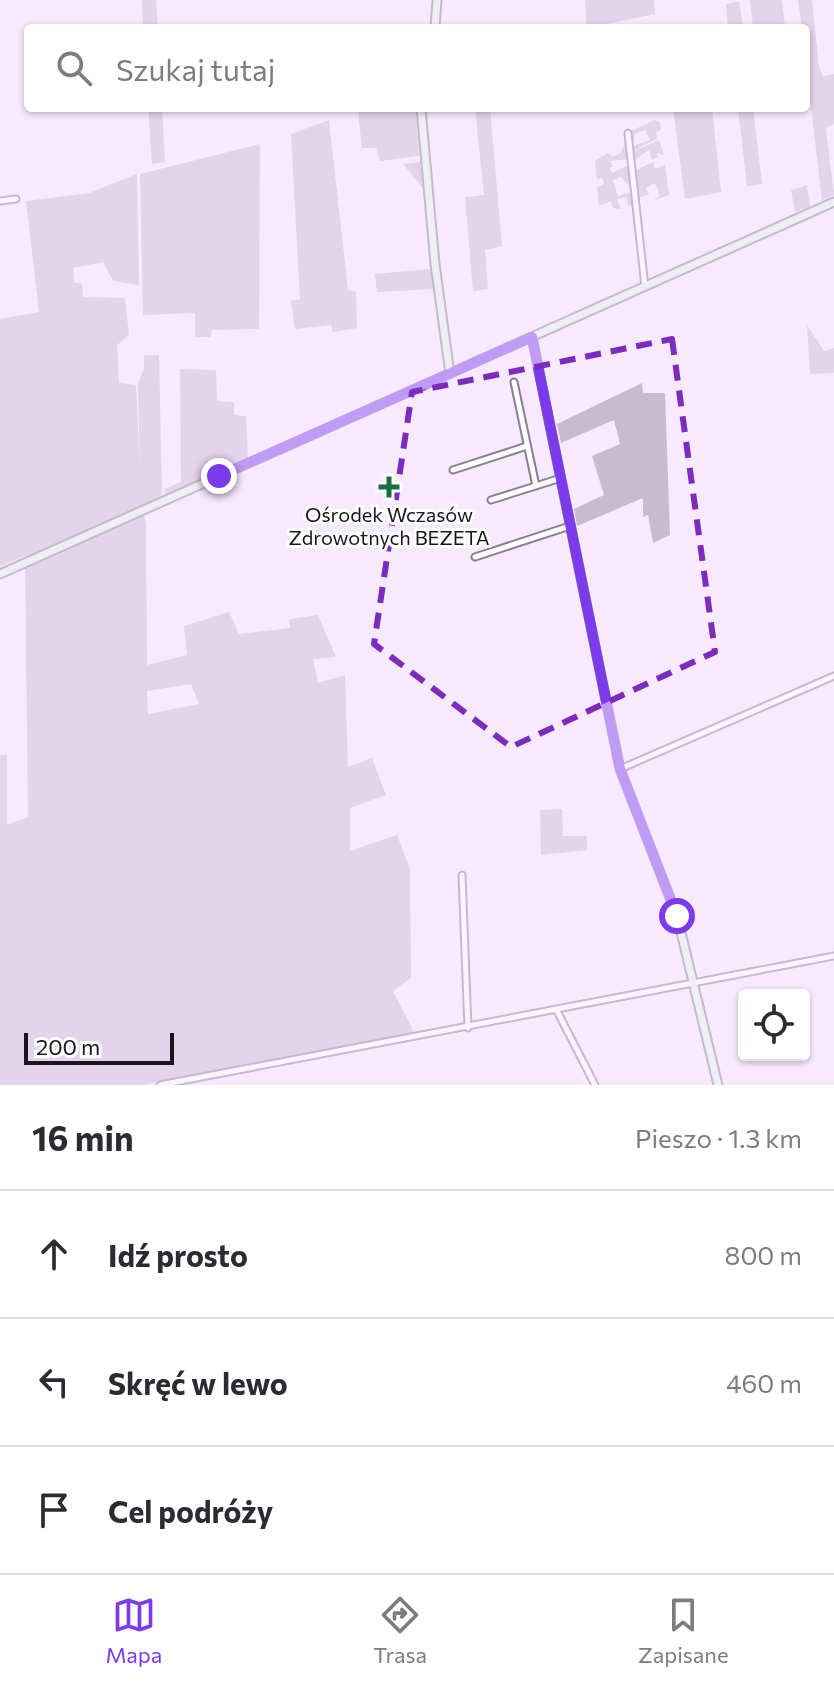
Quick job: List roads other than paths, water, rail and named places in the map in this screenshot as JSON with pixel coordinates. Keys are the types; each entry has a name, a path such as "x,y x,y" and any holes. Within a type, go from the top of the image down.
{"street":[{"path":"435,24 437,0"},
{"path":"421,112 435,264 450,374"},
{"path":"628,133 645,287"},
{"path":"0,201 16,199"},
{"path":"0,574 834,202"},
{"path":"532,337 620,769 671,897 718,1085"},
{"path":"514,382 536,486"},
{"path":"453,470 527,446"},
{"path":"491,500 562,478"},
{"path":"475,557 571,526"},
{"path":"620,769 834,676"},
{"path":"462,875 468,1028"},
{"path":"160,1085 834,956"},
{"path":"556,1009 595,1085"}],"place":[{"name":"Ośrodek Wczasów Zdrowotnych BEZETA","path":"389,487"}]}
